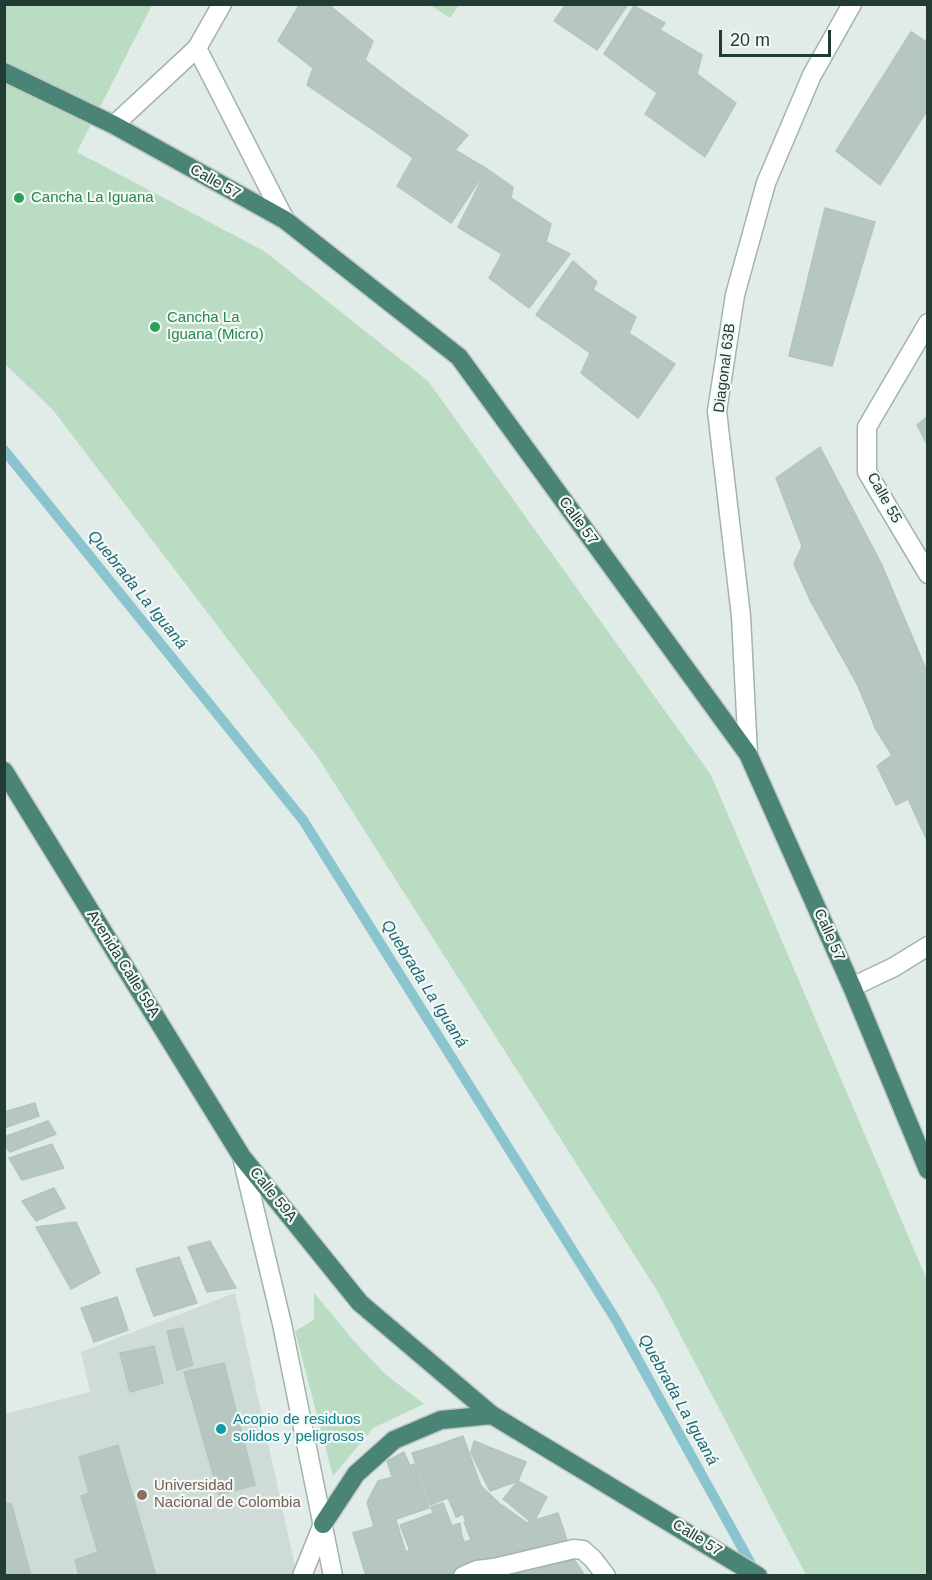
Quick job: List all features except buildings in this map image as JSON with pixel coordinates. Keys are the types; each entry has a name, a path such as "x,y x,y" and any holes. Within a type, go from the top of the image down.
{"highway":[{"name":"Calle 57","path":"4,72 114,125 285,220 459,357 748,754 852,987 927,1170"},
{"name":"Avenida Calle 59A","path":"4,771 242,1157"},
{"name":"Calle 59A","path":"242,1157 360,1303 492,1415 635,1500"},
{"path":"322,1524 356,1474 394,1440 441,1420 492,1415"},
{"name":"Calle 57","path":"635,1500 758,1575"}],"street":[{"path":"114,125 197,48 222,4"},
{"name":"Diagonal 63B","path":"748,754 741,616 717,411 735,295 766,183 812,75 852,4"},
{"path":"197,48 285,220"},
{"name":"Calle 55","path":"927,323 867,428 867,472 927,574"},
{"path":"852,987 894,967 927,946"},
{"name":"Calle 59A","path":"242,1157 282,1324 333,1575"},
{"path":"302,1575 322,1524"},
{"path":"463,1575 573,1550 583,1550 606,1575"}],"shaded area":[{"name":"Universidad Nacional de Colombia","path":"235,1293 297,1575 5,1576 5,1414 90,1392 81,1352"}],"green space":[{"path":"5,5 152,5 77,152 264,251 428,381 711,775 927,1280 927,1575 806,1575 658,1292 319,759 53,410 5,364"},
{"path":"430,5 459,5 450,18"},
{"path":"314,1293 385,1374 424,1404 373,1428 333,1476 295,1331 314,1320"}],"waterway":[{"name":"Quebrada La Iguaná","path":"4,450 303,820 616,1320 756,1573"}],"place":[{"name":"Cancha La Iguana","path":"19,198"},
{"name":"Cancha La Iguana (Micro)","path":"155,327"},
{"name":"Acopio de residuos solidos y peligrosos","path":"221,1429"},
{"name":"Universidad Nacional de Colombia","path":"142,1495"}]}
